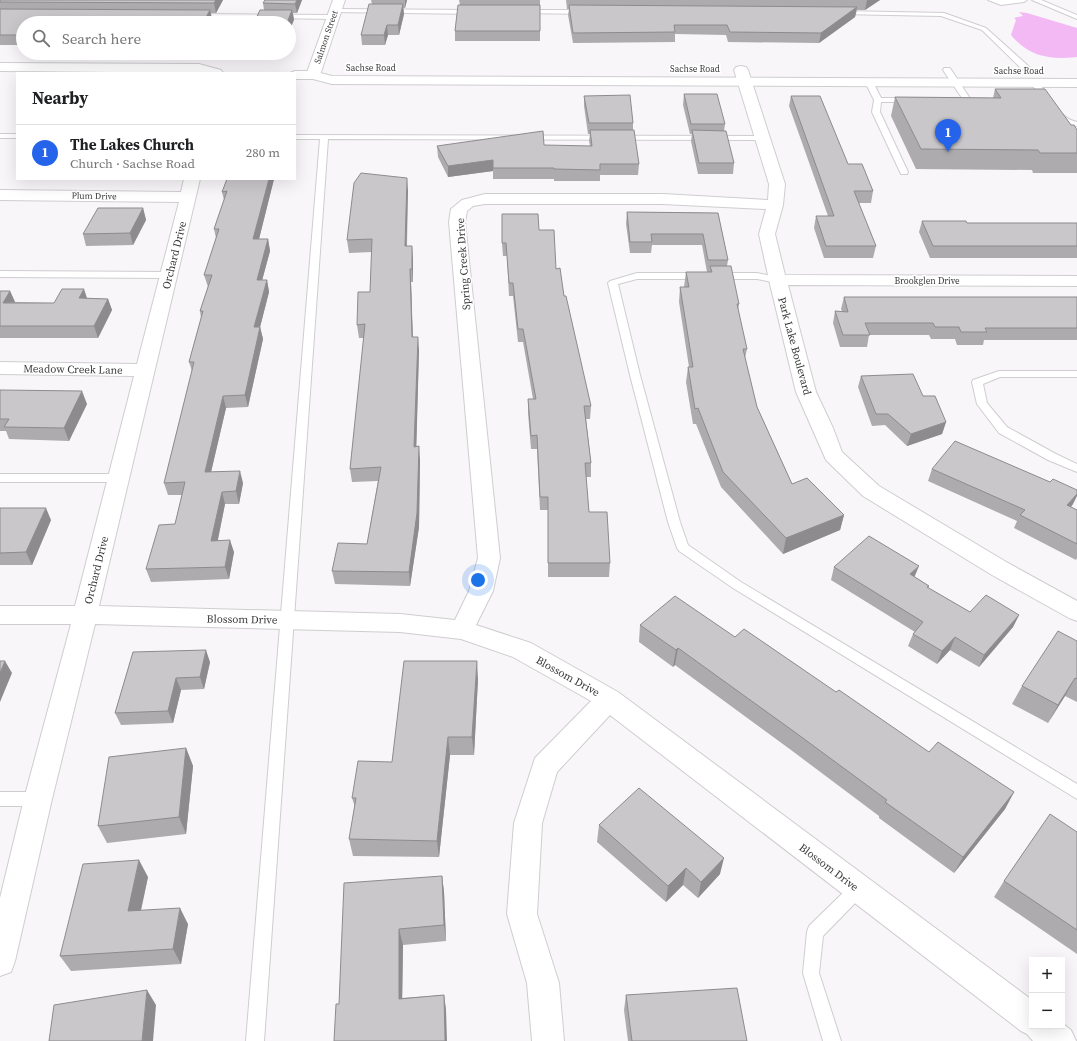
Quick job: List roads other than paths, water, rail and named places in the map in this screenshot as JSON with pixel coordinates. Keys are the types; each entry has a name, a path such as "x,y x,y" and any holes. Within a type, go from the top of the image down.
{"street":[{"name":"Salmon Street","path":"313,75 335,9"},
{"path":"0,67 199,68 213,72"},
{"name":"Sachse Road","path":"296,75 313,75 332,80 743,76 948,70 1077,71"},
{"name":"Sachse Road","path":"743,76 869,82 1077,83"},
{"name":"Park Lake Boulevard","path":"743,76 777,184 775,205 767,234 806,392 823,428 833,455 871,491 1000,569 1077,612"},
{"path":"0,80 16,80"},
{"name":"Plum Drive","path":"0,195 190,188"},
{"name":"Orchard Drive","path":"0,961 38,799 190,188"},
{"name":"Spring Creek Drive","path":"462,630 482,591 489,558 457,222 459,209 468,203 485,199 664,199 775,205"},
{"name":"Brookglen Drive","path":"778,280 1077,281"},
{"name":"Meadow Creek Lane","path":"0,368 145,370"},
{"name":"Blossom Drive","path":"0,615 85,615 400,623 462,630 522,650 609,700 1029,1018"},
{"path":"548,1041 543,983 522,914 528,822 545,766 609,700"},
{"path":"1044,1029 1060,1041"}],"lane":[{"path":"991,0 1001,2 1024,0"},
{"path":"1035,0 1077,17"},
{"path":"190,16 335,9 478,12"},
{"path":"518,12 590,12"},
{"path":"830,13 942,14 984,29 1029,71"},
{"path":"944,100 970,100 955,83 948,70"},
{"path":"869,82 878,100 876,112 904,172"},
{"path":"1035,83 1061,119 1077,124"},
{"path":"878,100 922,100"},
{"path":"1033,100 1048,100"},
{"path":"0,136 16,136"},
{"path":"296,137 763,138"},
{"path":"255,1041 324,137"},
{"path":"0,274 169,275"},
{"path":"778,280 757,276 637,276 613,283 670,508 683,548 737,585 1077,792"},
{"path":"1077,374 999,374 977,382 982,404 1003,430 1052,457 1077,468"},
{"path":"0,478 118,478"},
{"path":"0,799 38,799"},
{"path":"832,1041 811,973 815,932 858,889"}],"place":[{"name":"The Lakes Church","path":"948,152"}]}
